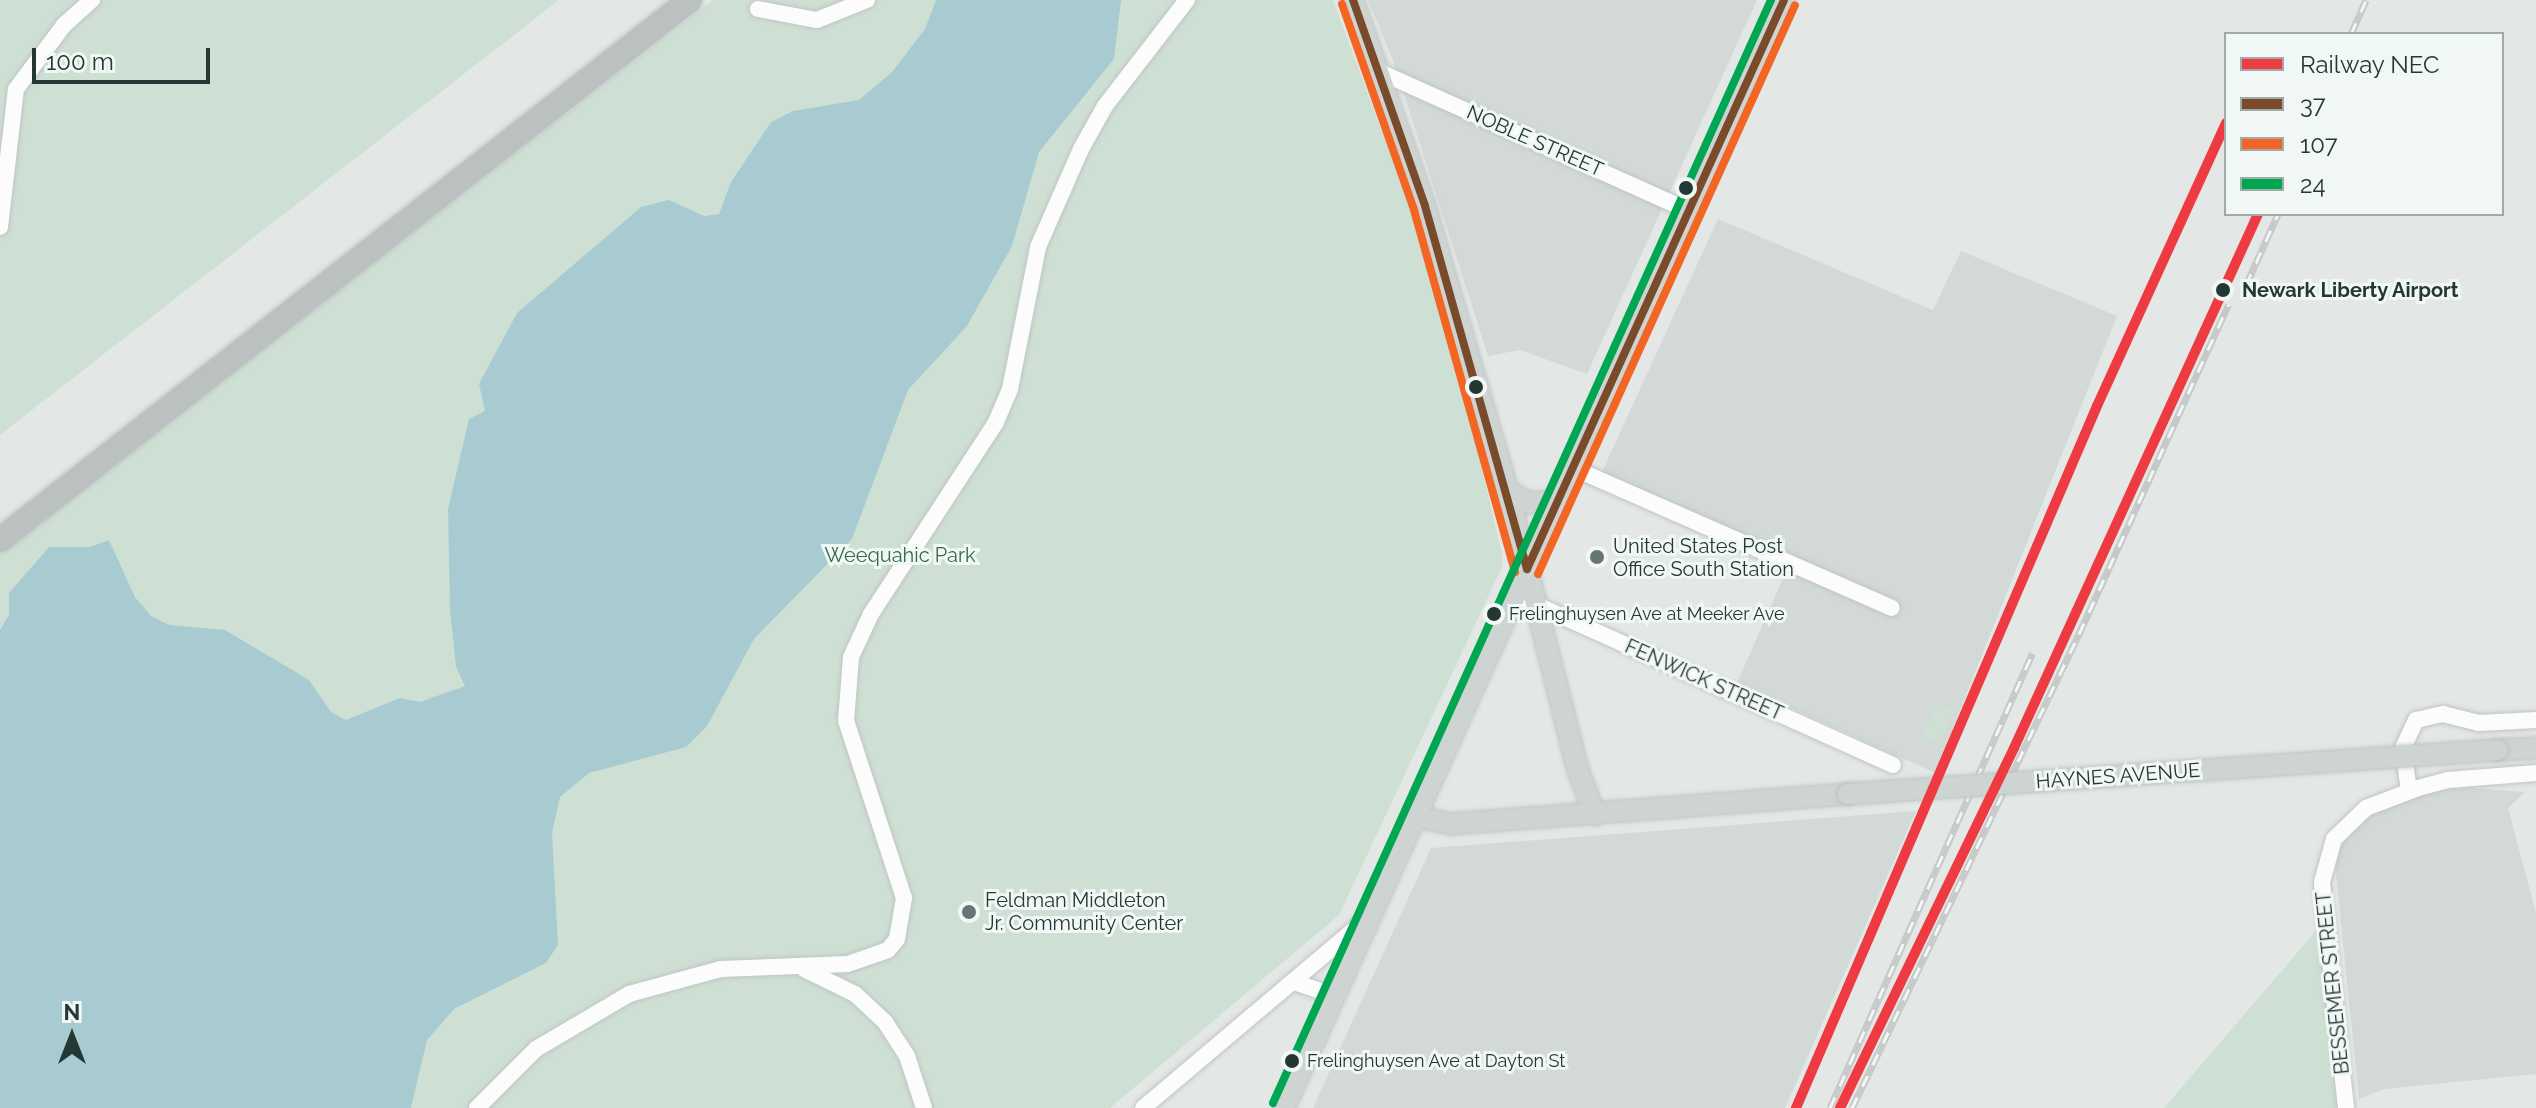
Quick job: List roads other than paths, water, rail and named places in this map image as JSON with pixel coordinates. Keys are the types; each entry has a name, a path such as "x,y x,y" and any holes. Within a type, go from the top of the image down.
{"highway":[{"path":"0,521 665,0"},
{"path":"0,540 690,0"}],"main road":[{"path":"1353,0 1380,72 1508,492 1578,770 1595,815"},
{"path":"1284,1108 1784,0"},
{"path":"1508,492 1530,503 1558,501"},
{"name":"HAYNES AVENUE","path":"1415,816 1450,824 2536,748"}],"street":[{"path":"0,227 16,89 64,25 92,0"},
{"path":"758,9 817,20 854,9 867,0"},
{"path":"477,1108 536,1049 629,994 721,969 803,969 848,964 888,950 905,911 892,857 848,729 845,689 853,650 871,614 996,422 1010,389 1038,247 1081,149 1105,106 1187,0"},
{"name":"NOBLE STREET","path":"1380,72 1690,211"},
{"path":"1573,468 1892,608"},
{"name":"FENWICK STREET","path":"1515,596 1893,765"},
{"path":"2409,791 2403,748 2416,720 2443,714 2478,723 2536,720"},
{"name":"BESSEMER STREET","path":"2346,1108 2323,869 2334,839 2352,819 2409,791 2448,780 2536,773"},
{"path":"1143,1108 1294,982 1302,969 1371,916"},
{"path":"803,969 855,994 885,1022 911,1065 924,1108"},
{"path":"1294,982 1335,996"}],"water":[{"path":"936,0 1121,0 1114,59 1039,152 1012,246 967,326 908,390 852,539 754,639 707,726 686,747 589,773 560,797 552,833 558,945 546,963 454,1009 427,1040 411,1108 0,1108 0,630 9,615 9,593 49,547 90,547 109,540 135,597 151,616 169,625 225,630 309,680 331,712 346,720 400,698 420,702 465,686 456,667 450,609 448,509 469,419 485,411 479,384 517,313 641,207 669,200 704,216 719,214 731,182 771,122 793,111 859,100 892,72 925,29"}],"railway":[{"path":"2352,32 2366,0"},
{"path":"2246,285 2277,216"},
{"path":"1852,1108 2079,634 2229,304"},
{"path":"1830,1108 2033,653"}],"rail line":[{"name":"NEC","path":"1796,1108 2097,406 2224,127"},
{"name":"NEC","path":"1840,1108 2014,748 2257,216"}],"place":[{"name":"Newark Liberty Airport","path":"2223,290"},
{"name":"United States Post Office South Station","path":"1597,557"},
{"name":"Frelinghuysen Ave at Meeker Ave","path":"1494,614"},
{"name":"Feldman Middleton Jr. Community Center","path":"969,912"},
{"name":"Frelinghuysen Ave at Dayton St","path":"1292,1061"}],"park label":[{"name":"Weequahic Park","path":"900,555"}]}
